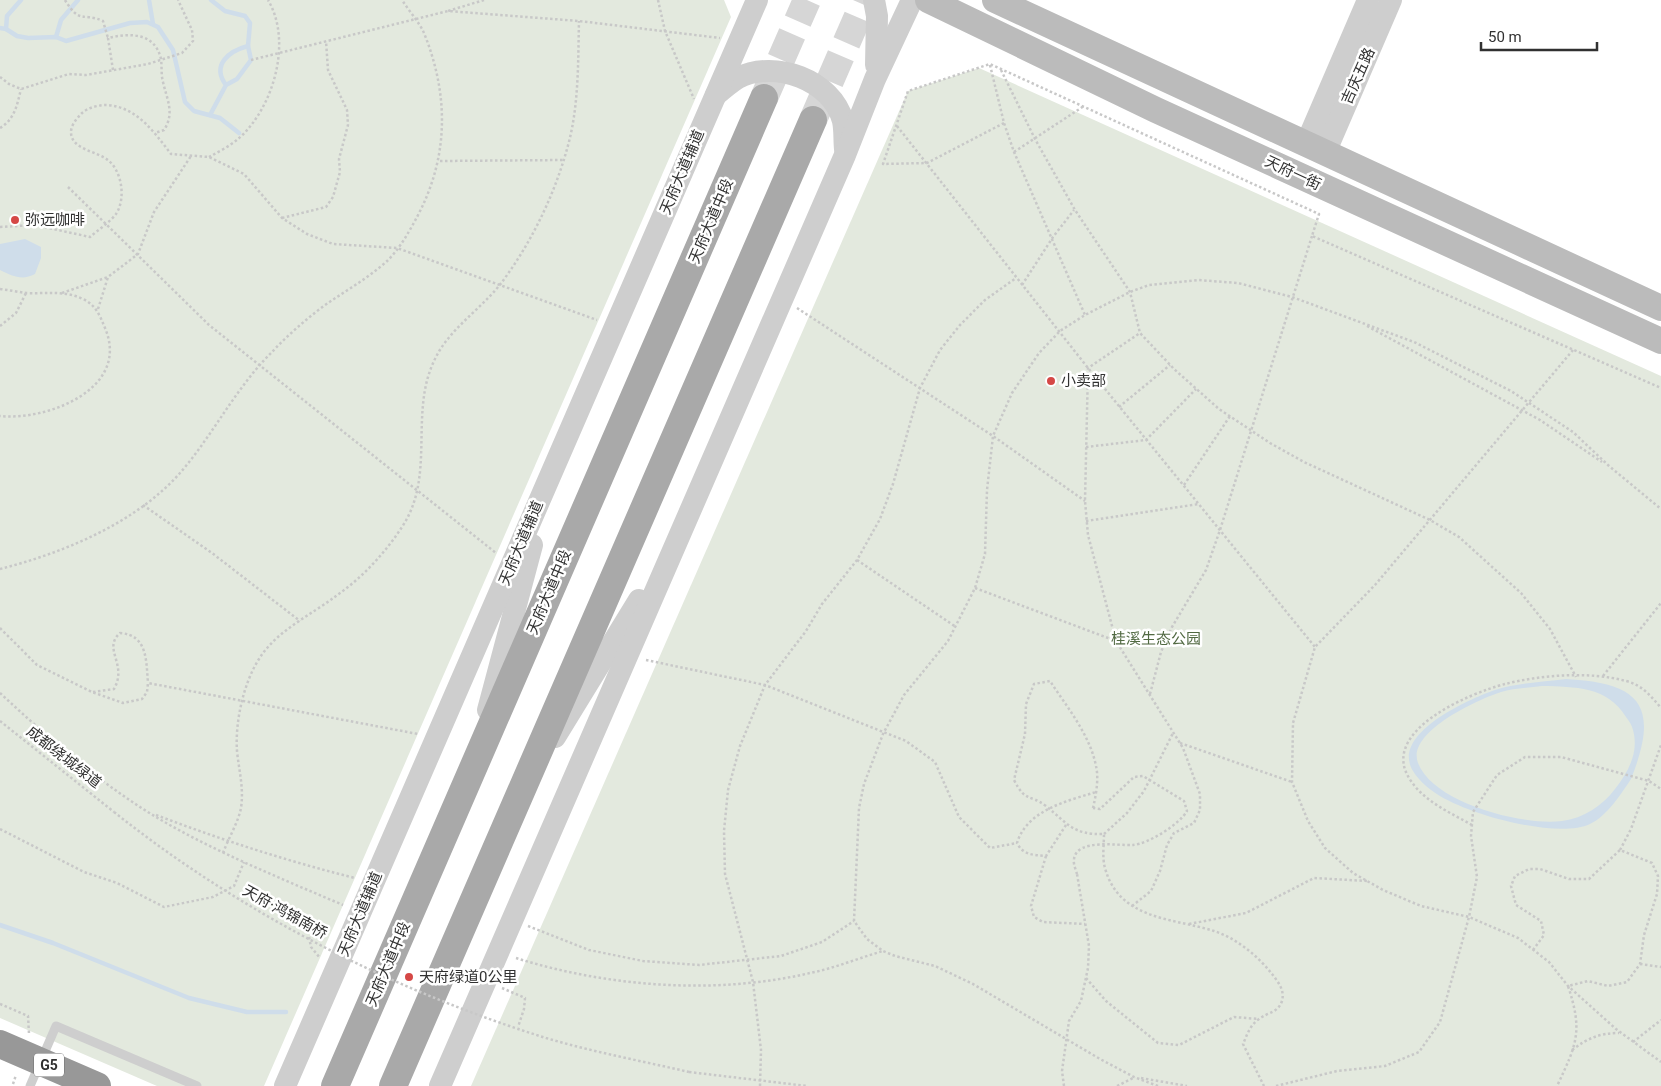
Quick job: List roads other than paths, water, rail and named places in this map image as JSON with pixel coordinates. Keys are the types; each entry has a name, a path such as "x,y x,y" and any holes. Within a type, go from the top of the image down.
{"highway":[{"name":"G5","path":"0,1044 97,1086"}],"main road":[{"name":"天府一街","path":"928,0 1156,110 1661,341"},
{"path":"995,0 1661,308"},
{"name":"天府大道中段","path":"335,1086 764,98"},
{"path":"393,1086 813,120"}],"street":[{"name":"天府大道辅道","path":"285,1086 757,0"},
{"path":"874,0 878,16 875,79"},
{"path":"440,1086 845,154 875,79 912,0"},
{"name":"吉庆五路","path":"1315,148 1368,0"},
{"name":"吉庆五路","path":"1315,148 1391,0"},
{"path":"716,95 738,78 769,71 795,76 819,86 835,101 843,122 845,154"},
{"path":"472,771 552,472"},
{"path":"521,793 681,531"}],"lane":[{"path":"30,1086 56,1026 198,1086"}],"water":[{"path":"25,239 41,247 41,258 35,274 21,277 13,276 0,270 0,244"},
{"path":"1566,679 1591,681 1611,686 1627,693 1637,702 1643,715 1644,732 1640,753 1631,779 1613,804 1602,816 1590,824 1566,829 1536,827 1493,818 1463,807 1435,793 1413,771 1409,757 1412,744 1422,731 1452,710 1495,690 1521,684","holes":["1542,686 1578,688 1600,694 1610,699 1632,726 1635,738 1632,761 1620,782 1598,806 1578,817 1562,821 1525,820 1481,809 1460,800 1441,790 1427,777 1418,763 1417,751 1423,740 1433,729 1462,709 1501,692"]}],"waterway":[{"path":"6,29 7,16 21,0"},
{"path":"56,37 61,20 78,0"},
{"path":"149,0 153,24"},
{"path":"211,0 225,11 245,16 250,23 248,46"},
{"path":"0,28 6,29 17,36 28,38 56,37 66,41 130,23 147,22 158,27 173,50 185,102 194,111 220,118 239,133"},
{"path":"210,115 226,85 237,79 251,60 248,46 234,51 221,65 220,71 226,85"},
{"path":"0,925 53,943 189,998 247,1012 286,1012"}],"tunnel":[{"path":"764,98 807,0"},
{"path":"813,120 865,0"}],"place":[{"name":"弥远咖啡","path":"15,220"},
{"name":"小卖部","path":"1051,381"},
{"name":"天府绿道0公里","path":"409,977"}],"park label":[{"name":"桂溪生态公园","path":"1156,639"}]}
